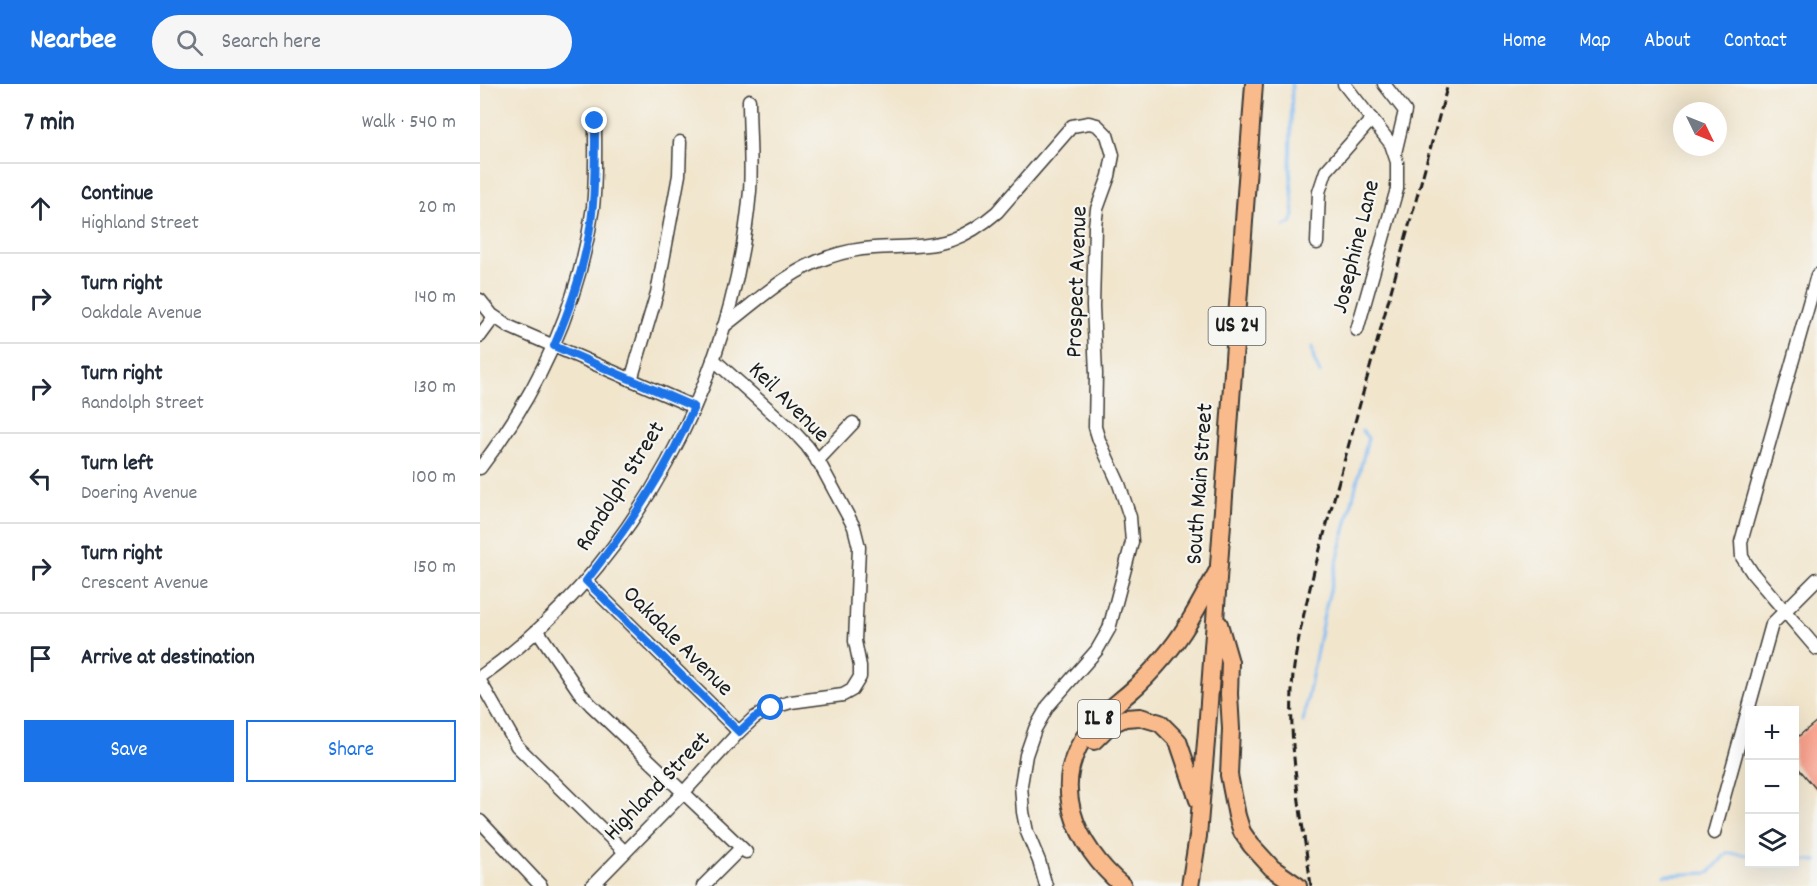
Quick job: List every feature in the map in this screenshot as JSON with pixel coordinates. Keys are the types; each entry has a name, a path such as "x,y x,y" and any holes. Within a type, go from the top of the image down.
{"main road":[{"name":"South Main Street","path":"1190,886 1200,807 1216,613 1254,84"},
{"name":"IL 8","path":"1123,886 1107,872 1083,841 1075,821 1069,789 1072,763 1092,726 1146,677 1166,655 1189,622 1219,569"},
{"path":"1216,613 1230,662 1229,775 1242,832 1272,868 1298,886"},
{"name":"IL 8","path":"1137,886 1106,857 1086,824 1080,809 1078,783 1082,766 1095,740 1110,725 1125,718 1140,717 1160,723 1178,741 1200,807"}],"street":[{"name":"Josephine Lane","path":"1344,84 1391,144 1397,162 1397,189 1357,330"},
{"path":"1383,84 1406,111 1395,153"},
{"name":"Randolph Street","path":"480,677 510,656 538,631 586,581 637,511 670,456 694,407 713,359 739,266 746,225 750,174 749,100"},
{"path":"1317,243 1319,192 1326,171 1372,119"},
{"path":"480,468 525,402 565,322 588,238 593,206 595,121"},
{"name":"Prospect Avenue","path":"723,327 796,272 813,263 848,251 932,245 969,232 997,212 1072,126 1094,123 1107,135 1112,148 1113,162 1100,200 1095,226 1093,306 1095,427 1130,517 1132,542 1109,629 1097,650 1054,698 1041,717 1026,755 1021,785 1023,812 1046,886"},
{"path":"631,380 657,293 679,175 680,142"},
{"path":"1817,275 1741,542 1742,557 1745,563 1817,649"},
{"path":"480,300 494,317 510,327 694,407"},
{"path":"480,336 494,317"},
{"name":"Keil Avenue","path":"713,359 794,432 817,461 854,527 858,540 855,641 861,671 855,687"},
{"path":"817,461 853,423"},
{"path":"1714,833 1771,628 1774,621 1817,579"},
{"name":"Oakdale Avenue","path":"586,581 739,732"},
{"path":"538,631 580,693 591,705 744,850 704,886"},
{"path":"480,681 511,737 523,753 625,852"},
{"name":"Highland Street","path":"592,886 739,732 762,713 780,705 809,698 843,695 855,687"},
{"path":"480,821 541,886"}],"building":[{"path":"1817,721 1817,790 1799,769 1799,736"}],"waterway":[{"path":"1284,226 1291,223 1294,216 1290,168 1292,84"},
{"path":"1312,347 1314,360 1320,373"},
{"path":"1303,722 1324,614 1368,438 1362,431"},
{"path":"1664,875 1709,873 1727,853 1745,855"},
{"path":"1799,859 1817,861"}],"railway":[{"path":"1311,886 1296,780 1292,728 1293,675 1297,649 1314,571 1448,84"}],"route":[{"path":"595,121 593,206 588,238 565,322 554,346 694,407 670,456 637,511 586,581 739,732 754,718 771,708"}]}
